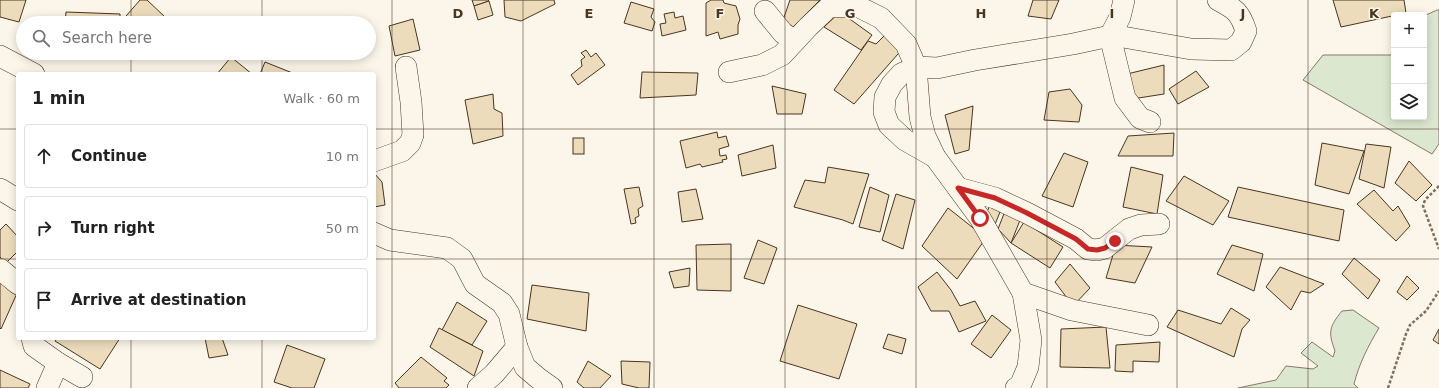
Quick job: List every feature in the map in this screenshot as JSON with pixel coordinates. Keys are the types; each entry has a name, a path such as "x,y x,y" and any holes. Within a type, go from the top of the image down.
{"street":[{"path":"1124,0 1120,17 1110,36 1125,98 1140,118 1150,122"},
{"path":"934,157 905,140 888,125 884,112 885,97 892,84 901,74 916,67 937,68 1110,36 1190,49 1231,50 1240,42 1246,30 1241,16 1218,0"},
{"path":"728,72 762,65 782,55 829,8 857,6 881,18 906,44 916,67 920,117 924,136 934,157 980,218 1023,293 1031,340 1028,367 1020,386 1016,388"},
{"path":"765,11 783,33 795,41"},
{"path":"0,56 30,72"},
{"path":"376,160 402,151 410,143 413,135 411,102 406,66"},
{"path":"958,188 995,198 1027,213 1076,239 1088,249 1097,250 1105,248 1129,229 1141,225 1160,224"},
{"path":"0,189 16,199"},
{"path":"376,234 390,240 447,248 462,259 475,284 502,303 509,314 517,347 525,367 552,388"},
{"path":"1023,293 1072,310 1148,324"},
{"path":"32,340 34,346 58,363 82,377"},
{"path":"478,388 494,374 517,347"},
{"path":"47,388 58,363"}],"path":[{"path":"1439,186 1425,200 1423,206 1439,249"},
{"path":"1388,388 1410,325 1426,311 1439,291"}],"green space":[{"path":"1439,10 1439,144 1432,154 1303,80 1323,55 1391,55 1391,120 1427,120 1427,15"},
{"path":"1353,310 1379,328 1358,369 1354,384 1358,388 1238,388 1276,380 1286,366 1313,369 1318,366 1301,353 1312,342 1333,357 1335,351 1331,339 1331,330 1334,321 1342,311"}],"building":[{"path":"0,0 26,0 21,16 16,16 16,21 0,17"},
{"path":"140,0 147,0 164,16 126,16"},
{"path":"472,0 488,0 489,1 474,6"},
{"path":"504,0 554,0 555,4 521,21 505,17"},
{"path":"711,0 723,0 724,3 736,6 740,19 738,34 720,39 718,32 706,36 706,3"},
{"path":"790,0 820,0 793,27 783,20"},
{"path":"1033,0 1059,0 1051,19 1028,16"},
{"path":"1333,0 1404,0 1406,12 1391,12 1391,16 1341,27"},
{"path":"489,1 493,15 478,20 474,6"},
{"path":"631,2 654,9 651,17 655,22 652,31 624,23"},
{"path":"66,12 120,14 120,16 66,16"},
{"path":"674,12 675,18 683,16 686,30 662,36 660,24 666,23 664,14"},
{"path":"840,12 872,35 861,50 824,27"},
{"path":"413,19 420,50 395,56 389,26"},
{"path":"886,34 905,46 854,104 834,90 868,41 876,44"},
{"path":"586,50 591,57 596,53 605,65 578,85 571,75 582,66 581,60 585,57 581,53"},
{"path":"229,60 235,60 250,72 219,72"},
{"path":"265,62 290,72 261,72"},
{"path":"1164,65 1164,94 1132,99 1127,74"},
{"path":"1196,71 1209,87 1178,104 1169,89"},
{"path":"642,72 698,73 696,95 640,98"},
{"path":"772,86 806,94 802,114 777,114"},
{"path":"1070,89 1082,105 1079,122 1044,120 1049,92"},
{"path":"493,94 494,109 502,113 503,136 473,144 465,100"},
{"path":"973,106 969,150 955,154 945,115"},
{"path":"717,132 718,138 726,136 729,146 719,149 720,156 726,155 727,159 722,160 723,162 702,167 700,164 686,168 680,141"},
{"path":"1174,133 1173,156 1118,156 1128,136"},
{"path":"573,138 584,138 584,154 573,154"},
{"path":"1322,143 1364,151 1349,194 1315,185"},
{"path":"1366,144 1391,147 1384,188 1359,179"},
{"path":"773,145 776,168 742,176 738,155"},
{"path":"1064,153 1088,162 1073,207 1042,196"},
{"path":"1409,161 1432,185 1416,201 1395,183"},
{"path":"828,167 869,174 853,224 794,207 805,180 825,183"},
{"path":"1131,167 1163,175 1157,214 1123,207"},
{"path":"376,175 382,182 385,205 376,207"},
{"path":"1184,176 1229,201 1213,225 1166,201"},
{"path":"639,187 643,206 638,209 639,216 635,218 636,223 631,224 624,189"},
{"path":"870,187 889,195 880,232 859,227"},
{"path":"1238,187 1344,210 1339,241 1228,217"},
{"path":"696,189 703,219 682,222 678,192"},
{"path":"1374,190 1393,211 1398,206 1410,226 1396,241 1357,204"},
{"path":"896,194 915,200 903,249 882,240"},
{"path":"991,203 1002,207 994,227 985,216"},
{"path":"1007,206 1022,215 1011,243 998,229"},
{"path":"948,208 986,238 957,279 922,246"},
{"path":"1024,222 1063,247 1050,268 1011,243"},
{"path":"6,224 16,235 16,253 6,263 0,257 0,230"},
{"path":"758,240 777,248 764,284 744,278"},
{"path":"731,244 731,291 697,290 696,245"},
{"path":"1116,245 1152,247 1135,283 1106,278"},
{"path":"1232,245 1263,254 1254,291 1217,274"},
{"path":"1354,258 1380,280 1368,299 1342,274"},
{"path":"1070,264 1090,288 1073,306 1055,282"},
{"path":"1280,267 1324,284 1310,293 1301,291 1291,310 1266,287"},
{"path":"690,268 689,286 674,288 669,272"},
{"path":"937,272 951,290 960,306 975,301 986,321 959,332 949,311 931,311 918,287"},
{"path":"1407,276 1419,288 1407,300 1397,292"},
{"path":"0,281 16,290 16,295 1,329"},
{"path":"532,285 589,293 586,331 527,319"},
{"path":"457,302 487,321 472,345 442,330"},
{"path":"798,305 857,324 839,379 780,361"},
{"path":"1231,308 1250,320 1242,329 1234,357 1167,327 1178,310 1221,324"},
{"path":"992,315 1011,330 991,358 971,344"},
{"path":"1106,327 1110,368 1060,367 1061,329"},
{"path":"439,328 483,351 474,376 430,347"},
{"path":"1439,329 1439,344 1433,340"},
{"path":"888,334 906,339 902,354 883,348"},
{"path":"56,340 119,340 100,369 55,341"},
{"path":"205,340 223,340 228,355 209,358"},
{"path":"1160,342 1159,362 1133,361 1133,372 1115,371 1116,345"},
{"path":"287,345 325,359 314,388 292,388 274,382"},
{"path":"421,357 447,378 444,381 449,385 446,388 399,388 395,383"},
{"path":"588,361 611,376 600,388 584,388 577,382"},
{"path":"621,361 650,362 649,388 639,388 622,384"},
{"path":"0,370 30,384 28,388 0,388"}],"route":[{"path":"980,218 958,188 995,198 1027,213 1076,239 1088,249 1097,250 1105,248 1115,241"}]}
